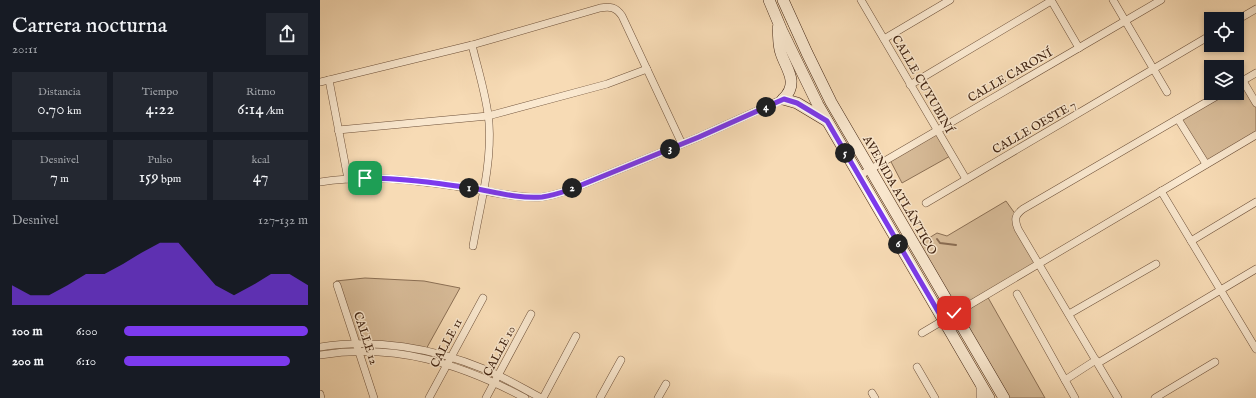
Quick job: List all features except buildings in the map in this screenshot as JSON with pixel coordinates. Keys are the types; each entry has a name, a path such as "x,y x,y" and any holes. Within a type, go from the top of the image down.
{"main road":[{"path":"769,0 804,77 827,121 989,398"},
{"name":"AVENIDA ATLÁNTICO","path":"783,0 818,77 1004,398"},
{"path":"778,21 780,50 791,78 789,94 784,99 797,103 827,121"}],"street":[{"name":"CALLE CUYUBINÍ","path":"861,0 966,179"},
{"path":"884,39 950,0"},
{"path":"910,85 1051,0 1079,48"},
{"path":"1113,0 1167,92"},
{"name":"CALLE CARONÍ","path":"859,176 1161,0"},
{"path":"320,82 472,45 600,8 612,7 619,11 622,16 682,144"},
{"path":"1244,16 1256,9"},
{"name":"CALLE OESTE 7","path":"926,203 1204,39"},
{"path":"472,45 488,116 489,147 484,190 473,246"},
{"path":"338,130 488,116 607,84 647,70"},
{"path":"1244,80 1256,73"},
{"path":"328,80 348,179"},
{"path":"1244,88 1256,103"},
{"path":"320,182 365,178 396,178 524,196 541,197 569,190 682,144 784,99"},
{"path":"1118,398 1038,263 1016,224 1015,217 1018,212 1210,100"},
{"path":"1178,119 1206,164"},
{"path":"922,333 1256,135"},
{"path":"1161,191 1221,290 1253,338 1256,349"},
{"path":"1191,241 1256,202"},
{"path":"1069,314 1156,264"},
{"path":"1065,380 1256,269"},
{"name":"CALLE 12","path":"337,285 374,398"},
{"path":"1017,294 1075,398"},
{"name":"CALLE 11","path":"429,398 483,298"},
{"name":"CALLE 10","path":"486,398 531,314"},
{"path":"496,379 542,398 576,336"},
{"path":"320,347 357,344 406,348 449,361 484,369 496,379 525,398"},
{"path":"320,355 359,352 397,354 449,361"},
{"path":"600,398 621,360"},
{"path":"1156,398 1215,362"},
{"path":"917,367 935,398"},
{"path":"980,383 980,398"},
{"path":"658,398 666,384"},
{"path":"320,394 321,398"}],"shaded area":[{"path":"1244,83 1256,103 1256,135 1206,164 1178,119 1210,100 1244,100"},
{"path":"937,131 952,155 902,183 889,158"},
{"path":"1006,201 1016,215 1015,217 1038,263 986,294 1045,398 1004,398 916,246 937,233 947,236"},
{"path":"365,278 424,281 460,288 425,351 357,344 336,281"}],"waterway":[{"path":"937,239 940,243 956,245"}],"route":[{"path":"365,178 396,178 472,188 518,196 541,197 569,190 699,137 784,99 791,100 827,121 943,320 954,313"}]}
